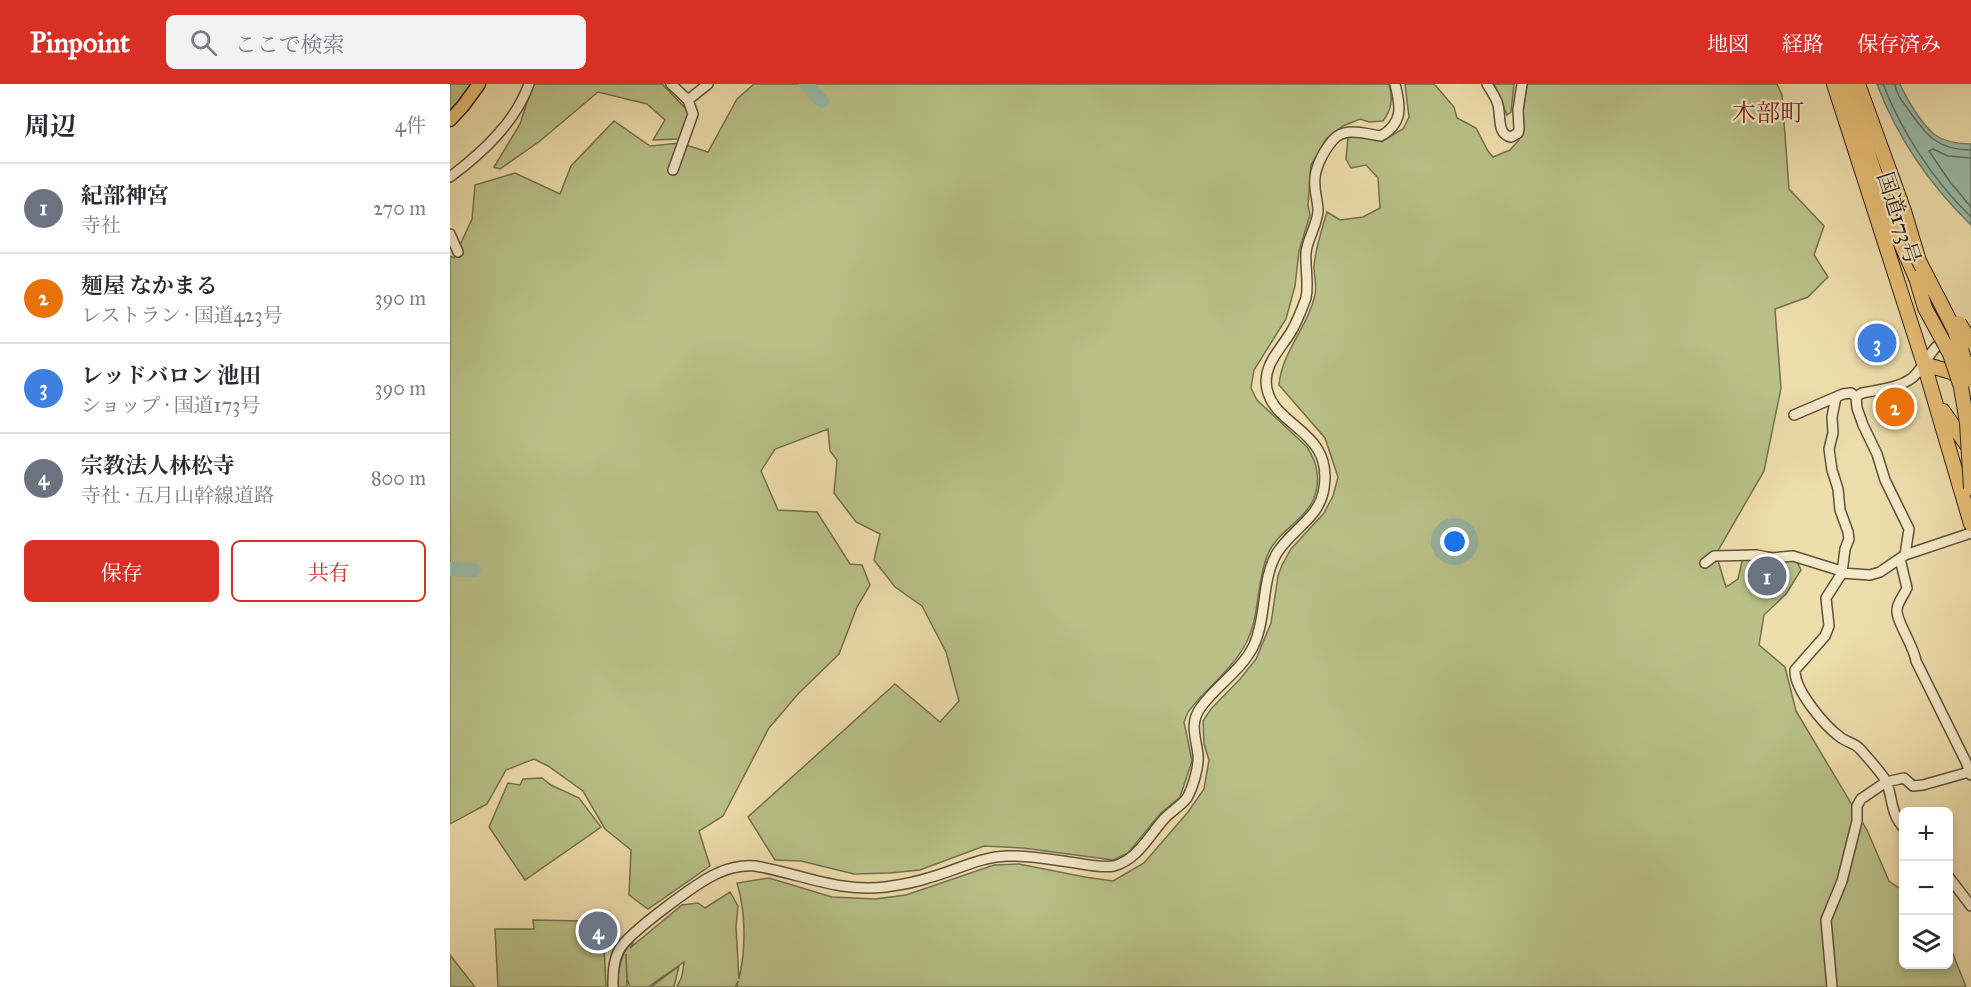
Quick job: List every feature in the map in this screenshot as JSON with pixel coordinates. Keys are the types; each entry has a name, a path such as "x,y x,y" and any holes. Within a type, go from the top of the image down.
{"highway":[{"name":"国道173号","path":"1834,84 1924,364"},
{"path":"1845,84 1889,216 1916,278 1971,370"},
{"path":"1858,84 1904,210 1919,261 1955,331 1971,380"},
{"path":"1904,210 1936,281 1971,342"},
{"path":"1916,278 1925,308 1950,354 1961,387 1967,423 1971,488"},
{"path":"1924,364 1971,370"},
{"path":"1924,364 1951,372 1971,386"},
{"path":"1924,364 1942,408 1971,451"},
{"path":"1924,364 1971,524"}],"main road":[{"path":"450,120 479,84"}],"street":[{"path":"450,177 479,154 500,131 515,113 529,84"},
{"path":"671,84 688,100 693,114 673,170"},
{"path":"688,100 708,84"},
{"path":"613,987 614,964 619,950 627,940 710,877 732,868 742,865 754,866 840,886 864,889 929,878 979,860 1002,856 1027,856 1114,866 1130,859 1165,817 1186,800 1198,759 1193,733 1196,714 1203,703 1238,668 1254,645 1262,616 1270,567 1284,543 1314,513 1320,503 1324,488 1325,472 1320,453 1313,442 1272,402 1266,386 1270,363 1292,330 1305,298 1308,285 1306,249 1318,212 1315,186 1318,165 1334,140 1342,133 1358,132 1381,136 1390,131 1396,124 1400,112 1395,84"},
{"path":"1486,84 1498,104 1502,131 1504,135 1512,137 1518,133 1519,129 1518,110 1522,84"},
{"path":"450,234 458,252"},
{"path":"1856,397 1862,393 1907,381 1924,364 1940,342 1971,336"},
{"path":"1794,415 1843,394 1851,393 1856,397 1857,408 1877,454 1885,480 1909,529 1903,557 1907,588 1896,613 1914,651 1916,661 1970,771 1923,785 1913,786 1904,778 1886,782 1861,799 1857,806 1857,820 1842,880 1826,920 1832,987"},
{"path":"1836,397 1832,417 1833,433 1829,449 1840,510 1849,539 1845,549 1842,573 1826,598 1829,626 1826,636 1799,665 1795,676 1803,694 1828,727 1840,738 1858,747 1886,782 1899,823"},
{"path":"1705,563 1714,556 1756,555 1771,558 1793,556 1842,573 1870,575 1880,572 1903,557 1971,533"},
{"path":"1953,883 1971,906"}],"green space":[{"path":"450,84 472,84 450,111"},
{"path":"533,84 662,84 689,112 680,139 653,140 665,120 647,104 598,92 540,141 500,169 494,167 520,124"},
{"path":"754,84 1389,84 1391,104 1383,121 1369,122 1360,119 1343,126 1326,139 1311,165 1308,205 1310,215 1299,251 1295,286 1286,319 1254,370 1251,388 1257,400 1307,447 1312,456 1317,475 1314,498 1302,515 1272,546 1267,556 1256,613 1245,645 1233,663 1188,712 1184,722 1192,761 1180,797 1160,814 1128,853 1113,860 1023,848 984,846 920,870 854,874 801,861 775,860 748,817 895,684 940,722 959,701 946,652 922,606 895,587 874,560 880,534 856,522 834,493 837,460 830,451 828,429 775,449 761,471 778,510 817,512 850,564 862,565 870,585 857,607 839,654 798,694 769,728 723,816 699,831 710,866 648,909 629,895 631,850 605,829 583,791 534,759 506,770 487,804 450,824 450,256 454,258 472,219 475,185 515,173 560,194 571,166 614,121 650,146 680,143 708,152 737,99"},
{"path":"1405,84 1433,84 1454,107 1457,118 1476,128 1493,157 1510,150 1519,140 1527,84 1777,84 1782,95 1789,189 1824,226 1814,255 1828,277 1808,297 1775,309 1781,388 1764,471 1716,554 1726,587 1738,579 1744,553 1769,552 1794,556 1801,570 1786,594 1764,615 1759,645 1785,667 1796,711 1867,830 1889,881 1899,888 1899,969 1953,969 1953,954 1966,987 737,987 738,981 735,987 677,987 682,976 684,962 648,987 630,987 627,979 626,954 627,987 617,987 622,958 631,943 633,943 630,948 682,905 698,903 705,908 730,892 738,906 736,927 739,979 744,931 737,883 769,878 832,897 875,899 906,895 994,865 1019,864 1113,881 1144,863 1188,812 1204,789 1209,760 1204,744 1203,721 1256,659 1271,623 1278,576 1282,565 1291,549 1324,513 1333,496 1338,477 1325,438 1279,385 1281,373 1312,307 1316,288 1315,260 1327,212 1340,220 1363,217 1380,208 1378,178 1366,165 1351,168 1346,159 1348,137 1386,139 1403,129 1409,117"},
{"path":"1494,84 1514,84 1511,112 1507,115"},
{"path":"542,778 551,785 579,798 601,827 525,880 489,827 508,783 520,785 523,779"},
{"path":"533,920 581,921 581,932 604,944 606,987 498,987 495,929 534,929"},
{"path":"450,955 475,987 450,987"},
{"path":"679,966 674,987 651,987"}],"water":[{"path":"1877,84 1900,84 1915,111 1935,135 1952,142 1971,144 1971,225 1942,194 1916,160 1894,123"}],"waterway":[{"path":"806,84 822,101"},
{"path":"450,569 474,570"}],"place":[{"name":"レッドバロン 池田","path":"1877,343"},
{"name":"麺屋 なかまる","path":"1895,407"},
{"name":"紀部神宮","path":"1767,576"},
{"name":"宗教法人林松寺","path":"598,931"}],"district":[{"name":"木部町","path":"1768,113"}]}
